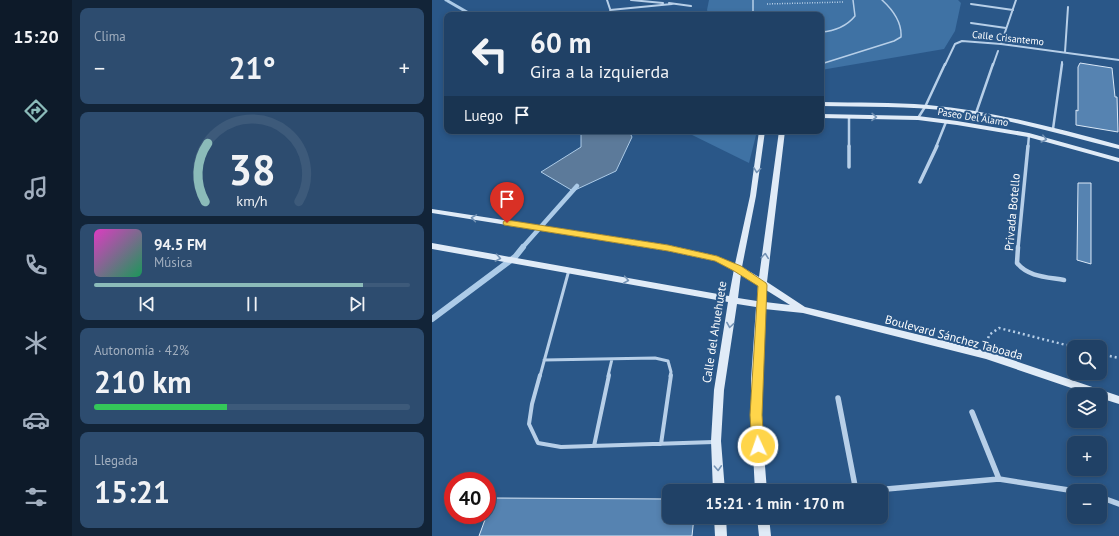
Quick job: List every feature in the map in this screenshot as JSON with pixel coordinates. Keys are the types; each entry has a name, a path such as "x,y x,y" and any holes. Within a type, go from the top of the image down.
{"street":[{"path":"607,0 610,10 672,4"},
{"path":"631,0 691,6"},
{"path":"1001,44 1016,0"},
{"path":"971,4 1013,10"},
{"path":"1064,52 1068,7"},
{"path":"971,23 1006,28"},
{"name":"Calle Crisantemo","path":"918,118 925,107 955,44 962,41 1001,44 1119,60"},
{"path":"976,113 998,51"},
{"path":"1053,129 1062,62"},
{"name":"Paseo Del Álamo","path":"824,104 925,107 976,113 1053,129 1119,147"},
{"name":"Paseo Del Álamo","path":"824,116 918,118 946,122 1028,135 1119,160"},
{"path":"849,117 849,167"},
{"path":"920,182 944,130 946,122"},
{"name":"Calle del Ahuehuete","path":"719,484 716,441 719,390 738,268 753,196 762,134"},
{"path":"761,484 756,415 762,285 782,134"},
{"name":"Privada Botello","path":"1028,135 1017,263 1020,268 1026,272 1064,280"},
{"path":"432,211 668,248 717,259 738,268 762,285 803,310"},
{"path":"432,246 761,305 803,310"},
{"name":"Boulevard Sánchez Taboada","path":"803,310 986,355 1119,400"},
{"path":"838,398 855,484"},
{"path":"972,412 999,479"},
{"path":"888,489 999,479 1067,490"},
{"path":"1107,500 1119,504"},
{"path":"720,524 721,536"},
{"path":"764,524 765,536"}],"lane":[{"path":"753,12 754,0"},
{"path":"824,63 894,41 901,37 902,31 893,10 882,0"},
{"path":"824,31 838,29 851,21 855,16 853,1"},
{"path":"569,270 532,404 530,424 538,443 561,447 716,441"},
{"path":"544,360 655,358 668,361 671,372 661,444"},
{"path":"594,446 612,359"}],"path":[{"path":"767,4 853,1"},
{"path":"986,355 989,335 999,328 1067,345"},
{"path":"1107,355 1119,358"}],"shaded area":[{"path":"709,0 958,0 961,3 955,31 944,49 824,69 824,12 708,12"},
{"path":"581,134 630,134 632,137 616,171 573,191 541,172 581,147"},
{"path":"690,134 756,134 749,163"}],"building":[{"path":"1080,63 1112,68 1115,97 1117,97 1118,132 1076,125 1076,110 1078,111 1078,67"},
{"path":"1078,183 1091,183 1091,264 1077,260"},
{"path":"496,498 662,499 662,524 693,524 692,536 479,536 483,524 496,524"}],"waterway":[{"path":"446,0 467,12"},
{"path":"522,248 577,186"},
{"path":"432,319 515,257 523,247"}],"route":[{"path":"507,223 668,248 717,259 738,268 762,285 756,415 758,446"}]}
